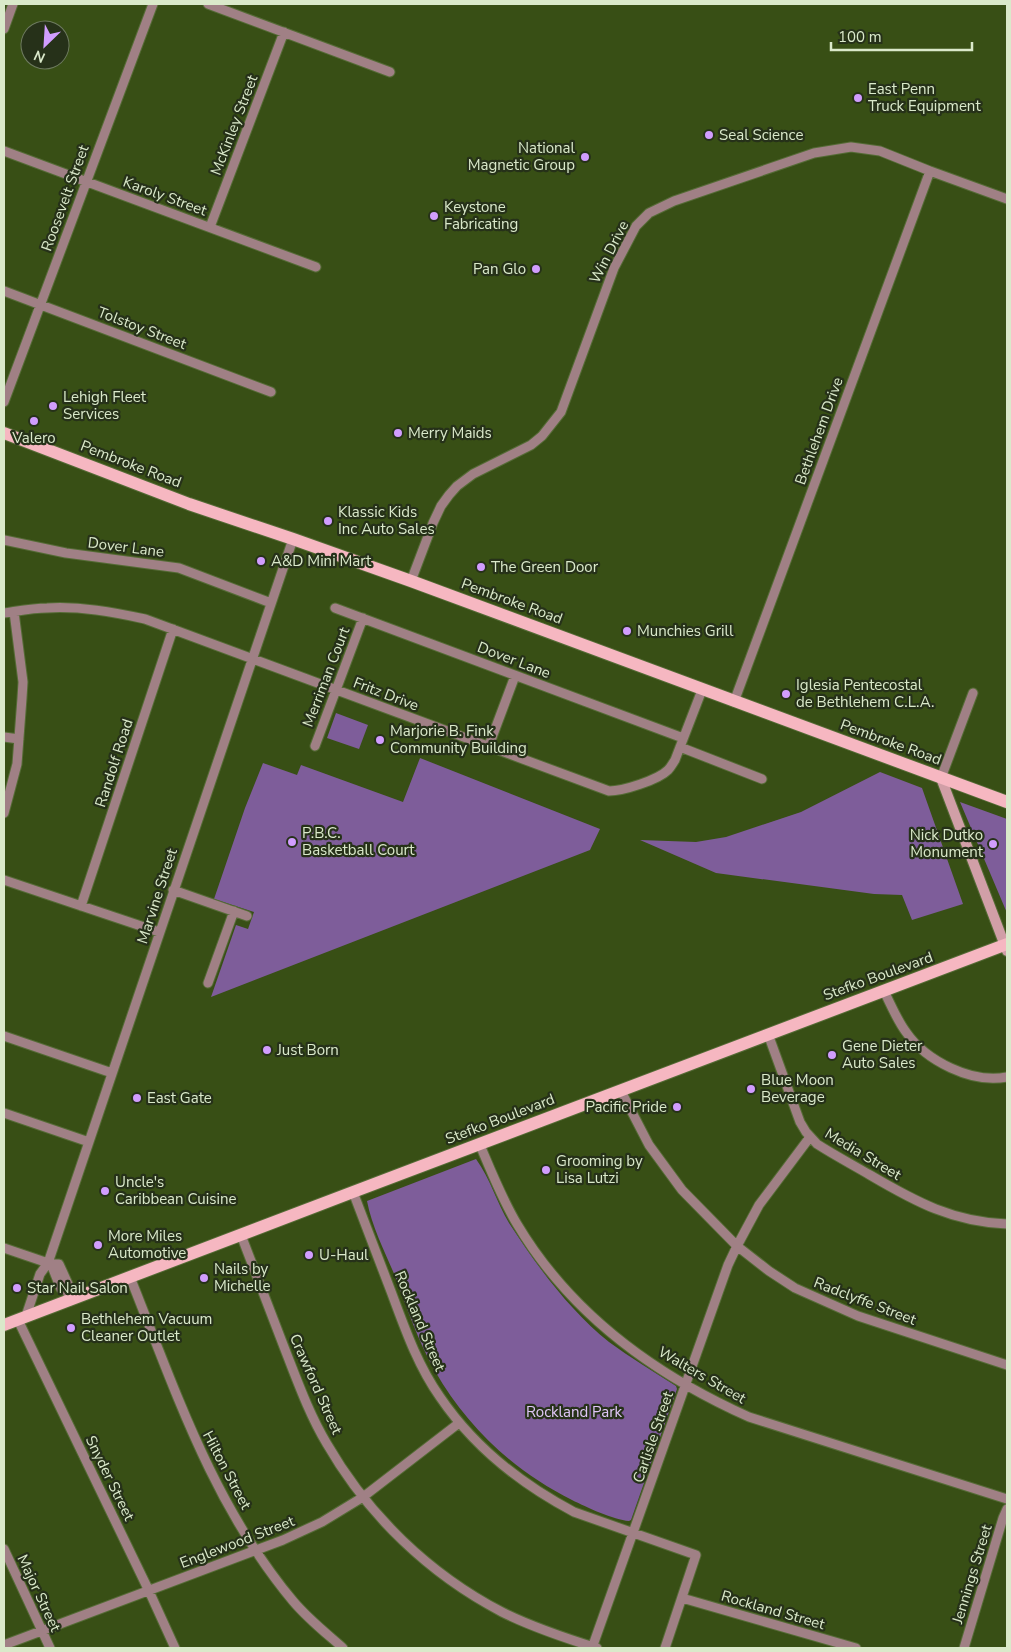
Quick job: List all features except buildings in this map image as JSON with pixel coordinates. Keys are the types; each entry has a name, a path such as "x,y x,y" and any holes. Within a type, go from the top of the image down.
{"main road":[{"name":"Pembroke Road","path":"4,433 189,504 293,539 1007,802"},
{"name":"Stefko Boulevard","path":"4,1325 68,1296 130,1277 768,1034 1007,947"}],"street":[{"path":"4,29 13,4"},
{"name":"Roosevelt Street","path":"4,402 153,4"},
{"path":"208,4 390,72"},
{"name":"McKinley Street","path":"210,227 284,32"},
{"name":"Win Drive","path":"411,582 441,506 453,490 473,474 531,445 542,436 561,412 614,268 636,226 649,213 670,203 814,152 851,147 880,150 930,171 1007,199"},
{"name":"Karoly Street","path":"4,151 316,267"},
{"name":"Bethlehem Drive","path":"734,702 930,171"},
{"name":"Tolstoy Street","path":"4,291 271,392"},
{"name":"Marvine Street","path":"22,1318 40,1274 50,1263 173,890 293,539"},
{"name":"Dover Lane","path":"4,540 30,547 66,553 179,568 271,603"},
{"name":"Fritz Drive","path":"4,613 54,608 101,610 145,620 252,658 488,748 601,789 614,791 664,774 672,765 702,690"},
{"name":"Dover Lane","path":"335,608 516,676 681,743 762,779"},
{"path":"4,813 15,774 23,682 14,612"},
{"name":"Merriman Court","path":"314,746 362,618"},
{"name":"Randolf Road","path":"81,906 173,629"},
{"path":"488,748 516,676"},
{"path":"974,693 941,778 1007,947"},
{"path":"4,738 19,739"},
{"path":"4,880 159,932"},
{"path":"173,890 247,916"},
{"path":"208,984 234,912"},
{"path":"884,991 905,1032 928,1054 948,1067 964,1072 989,1077 1007,1077"},
{"name":"Media Street","path":"768,1034 800,1122 810,1137 821,1146 926,1206 959,1218 985,1223 1007,1224"},
{"path":"4,1036 112,1073"},
{"name":"Radclyffe Street","path":"621,1091 649,1145 696,1205 736,1246 783,1281 837,1308 858,1316 1007,1365"},
{"path":"4,1113 89,1142"},
{"name":"Carlisle Street","path":"594,1648 686,1383 736,1246 765,1196 810,1137"},
{"name":"Walters Street","path":"480,1144 516,1222 536,1254 577,1302 614,1336 659,1367 724,1405 749,1417 1007,1499"},
{"name":"Rockland Street","path":"352,1192 404,1326 422,1366 440,1397 459,1423 503,1467 539,1492 574,1512 696,1555 682,1598 856,1648"},
{"name":"Crawford Street","path":"241,1235 311,1412 327,1444 363,1497 404,1544 436,1570 475,1596 517,1619 594,1648"},
{"path":"4,1248 58,1264 69,1286 68,1296"},
{"name":"Hilton Street","path":"130,1277 177,1398 209,1471 255,1550 294,1602 343,1648"},
{"name":"Snyder Street","path":"22,1318 176,1648"},
{"name":"Englewood Street","path":"4,1645 284,1540 322,1522 363,1497 459,1423"},
{"name":"Jennings Street","path":"964,1648 1007,1509"},
{"name":"Major Street","path":"4,1549 50,1648"},
{"path":"665,1648 682,1598"}],"green space":[{"path":"336,713 368,725 359,749 327,738"},
{"path":"420,758 600,829 590,850 211,997 236,925 248,929 254,912 214,899 245,808 263,763 297,775 301,765 403,802"},
{"path":"880,772 922,788 963,904 912,920 902,895 874,894 716,873 640,840 696,842 726,837 801,812"},
{"path":"960,802 1007,819 1007,913"},
{"name":"Rockland Park","path":"476,1159 509,1223 542,1271 567,1302 609,1342 676,1386 677,1389 631,1520 629,1521 600,1513 572,1500 531,1475 494,1446 477,1429 448,1391 429,1360 418,1336 375,1230 367,1201"}],"place":[{"name":"East Penn Truck Equipment","path":"858,98"},
{"name":"Seal Science","path":"709,135"},
{"name":"National Magnetic Group","path":"585,157"},
{"name":"Keystone Fabricating","path":"434,216"},
{"name":"Pan Glo","path":"536,269"},
{"name":"Lehigh Fleet Services","path":"53,406"},
{"name":"Valero","path":"34,421"},
{"name":"Merry Maids","path":"398,433"},
{"name":"Klassic Kids Inc Auto Sales","path":"328,521"},
{"name":"A&D Mini Mart","path":"261,561"},
{"name":"The Green Door","path":"481,567"},
{"name":"Munchies Grill","path":"627,631"},
{"name":"Iglesia Pentecostal de Bethlehem C.L.A.","path":"786,694"},
{"name":"Marjorie B. Fink Community Building","path":"380,740"},
{"name":"P.B.C. Basketball Court","path":"292,842"},
{"name":"Nick Dutko Monument","path":"993,844"},
{"name":"Just Born","path":"267,1050"},
{"name":"Gene Dieter Auto Sales","path":"832,1055"},
{"name":"Blue Moon Beverage","path":"751,1089"},
{"name":"East Gate","path":"137,1098"},
{"name":"Pacific Pride","path":"677,1107"},
{"name":"Grooming by Lisa Lutzi","path":"546,1170"},
{"name":"Uncle's Caribbean Cuisine","path":"105,1191"},
{"name":"More Miles Automotive","path":"98,1245"},
{"name":"U-Haul","path":"309,1255"},
{"name":"Nails by Michelle","path":"204,1278"},
{"name":"Star Nail Salon","path":"17,1288"},
{"name":"Bethlehem Vacuum Cleaner Outlet","path":"71,1328"}]}
